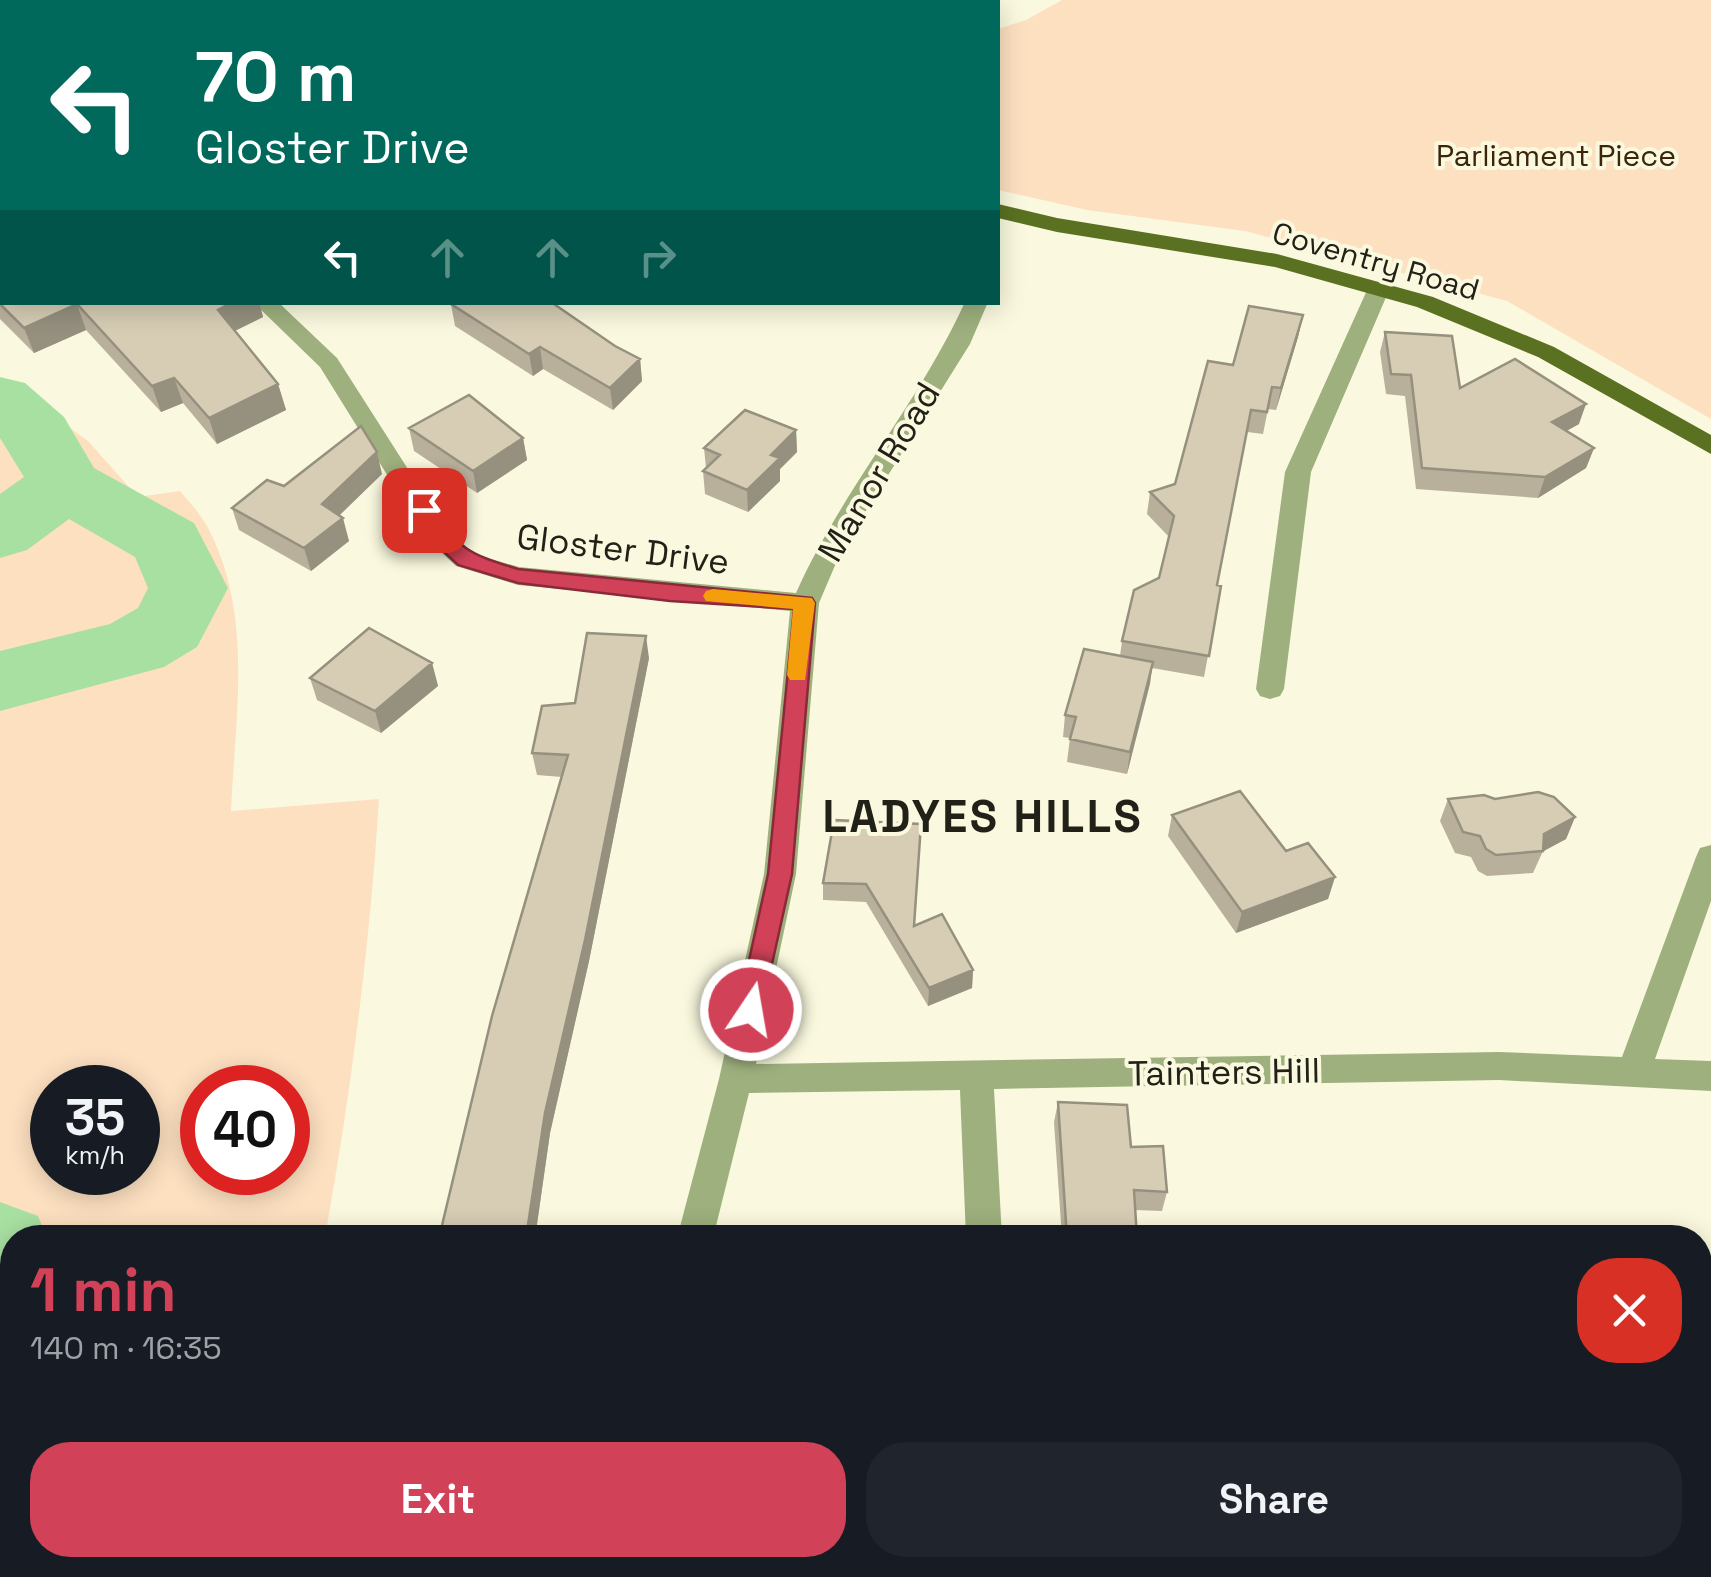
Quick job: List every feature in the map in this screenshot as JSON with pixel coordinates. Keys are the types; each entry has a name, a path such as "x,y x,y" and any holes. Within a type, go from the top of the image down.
{"main road":[{"name":"Coventry Road","path":"1000,215 1242,254 1379,288 1522,340 1586,372 1711,446"}],"street":[{"path":"1270,689 1298,472 1379,288"},
{"name":"Gloster Drive","path":"267,305 329,363 436,533 465,560 518,576 670,594 804,603"},
{"name":"Manor Road","path":"698,1225 736,1079 780,874 804,603 829,549 958,344 976,305"},
{"path":"1633,1073 1711,857"},
{"name":"Tainters Hill","path":"736,1079 1499,1066 1711,1076"},
{"path":"976,1077 983,1225"}],"green space":[{"name":"Parliament Piece","path":"1062,0 1711,0 1711,419 1507,301 1245,231 1087,210 1000,190 1000,28 1026,20"},
{"path":"0,377 88,441 138,497 180,491 208,528 232,596 237,631 238,703 231,811 379,799 358,1019 327,1225 0,1225"}],"building":[{"path":"1,305 75,305 24,328"},
{"path":"78,305 227,305 218,310 278,384 209,418 174,378 152,386"},
{"path":"453,305 555,305 640,359 610,388 540,347 529,354"},
{"path":"1249,306 1303,315 1281,388 1272,387 1267,412 1251,410 1217,585 1221,586 1209,656 1122,641 1134,590 1159,578 1174,516 1150,492 1175,484 1208,361 1233,365"},
{"path":"1385,332 1452,336 1460,388 1515,359 1586,404 1552,422 1594,448 1545,477 1422,468 1411,375 1391,374"},
{"path":"469,395 523,438 473,471 409,428"},
{"path":"745,410 796,430 771,455 780,458 747,490 703,471 720,455 704,448"},
{"path":"361,426 377,452 322,504 343,518 304,548 232,508 267,480 284,486"},
{"path":"369,628 432,663 375,711 310,678"},
{"path":"587,633 646,636 585,940 545,1113 528,1225 442,1225 492,1016 568,755 532,753 542,706 575,703"},
{"path":"1084,649 1153,662 1130,752 1070,739 1076,717 1065,715"},
{"path":"1240,791 1286,851 1308,843 1335,877 1242,912 1172,815"},
{"path":"1538,792 1554,797 1575,817 1544,834 1543,851 1496,855 1486,849 1480,836 1463,832 1448,799 1484,795 1495,799"},
{"path":"834,820 921,824 914,926 942,914 973,970 929,988 866,884 823,883"},
{"path":"1058,1102 1127,1105 1131,1147 1163,1146 1167,1192 1134,1190 1136,1225 1066,1225"}],"waterway":[{"path":"0,399 38,433 65,484"},
{"path":"0,532 65,484"},
{"path":"0,681 135,647 168,627 188,588 167,541 65,484"}],"slow traffic":[{"path":"713,596 804,603 798,675"}],"district":[{"name":"LADYES HILLS","path":"983,816"}],"route":[{"path":"424,510 436,533 465,560 518,576 670,594 804,603 780,874 751,1010"}]}
